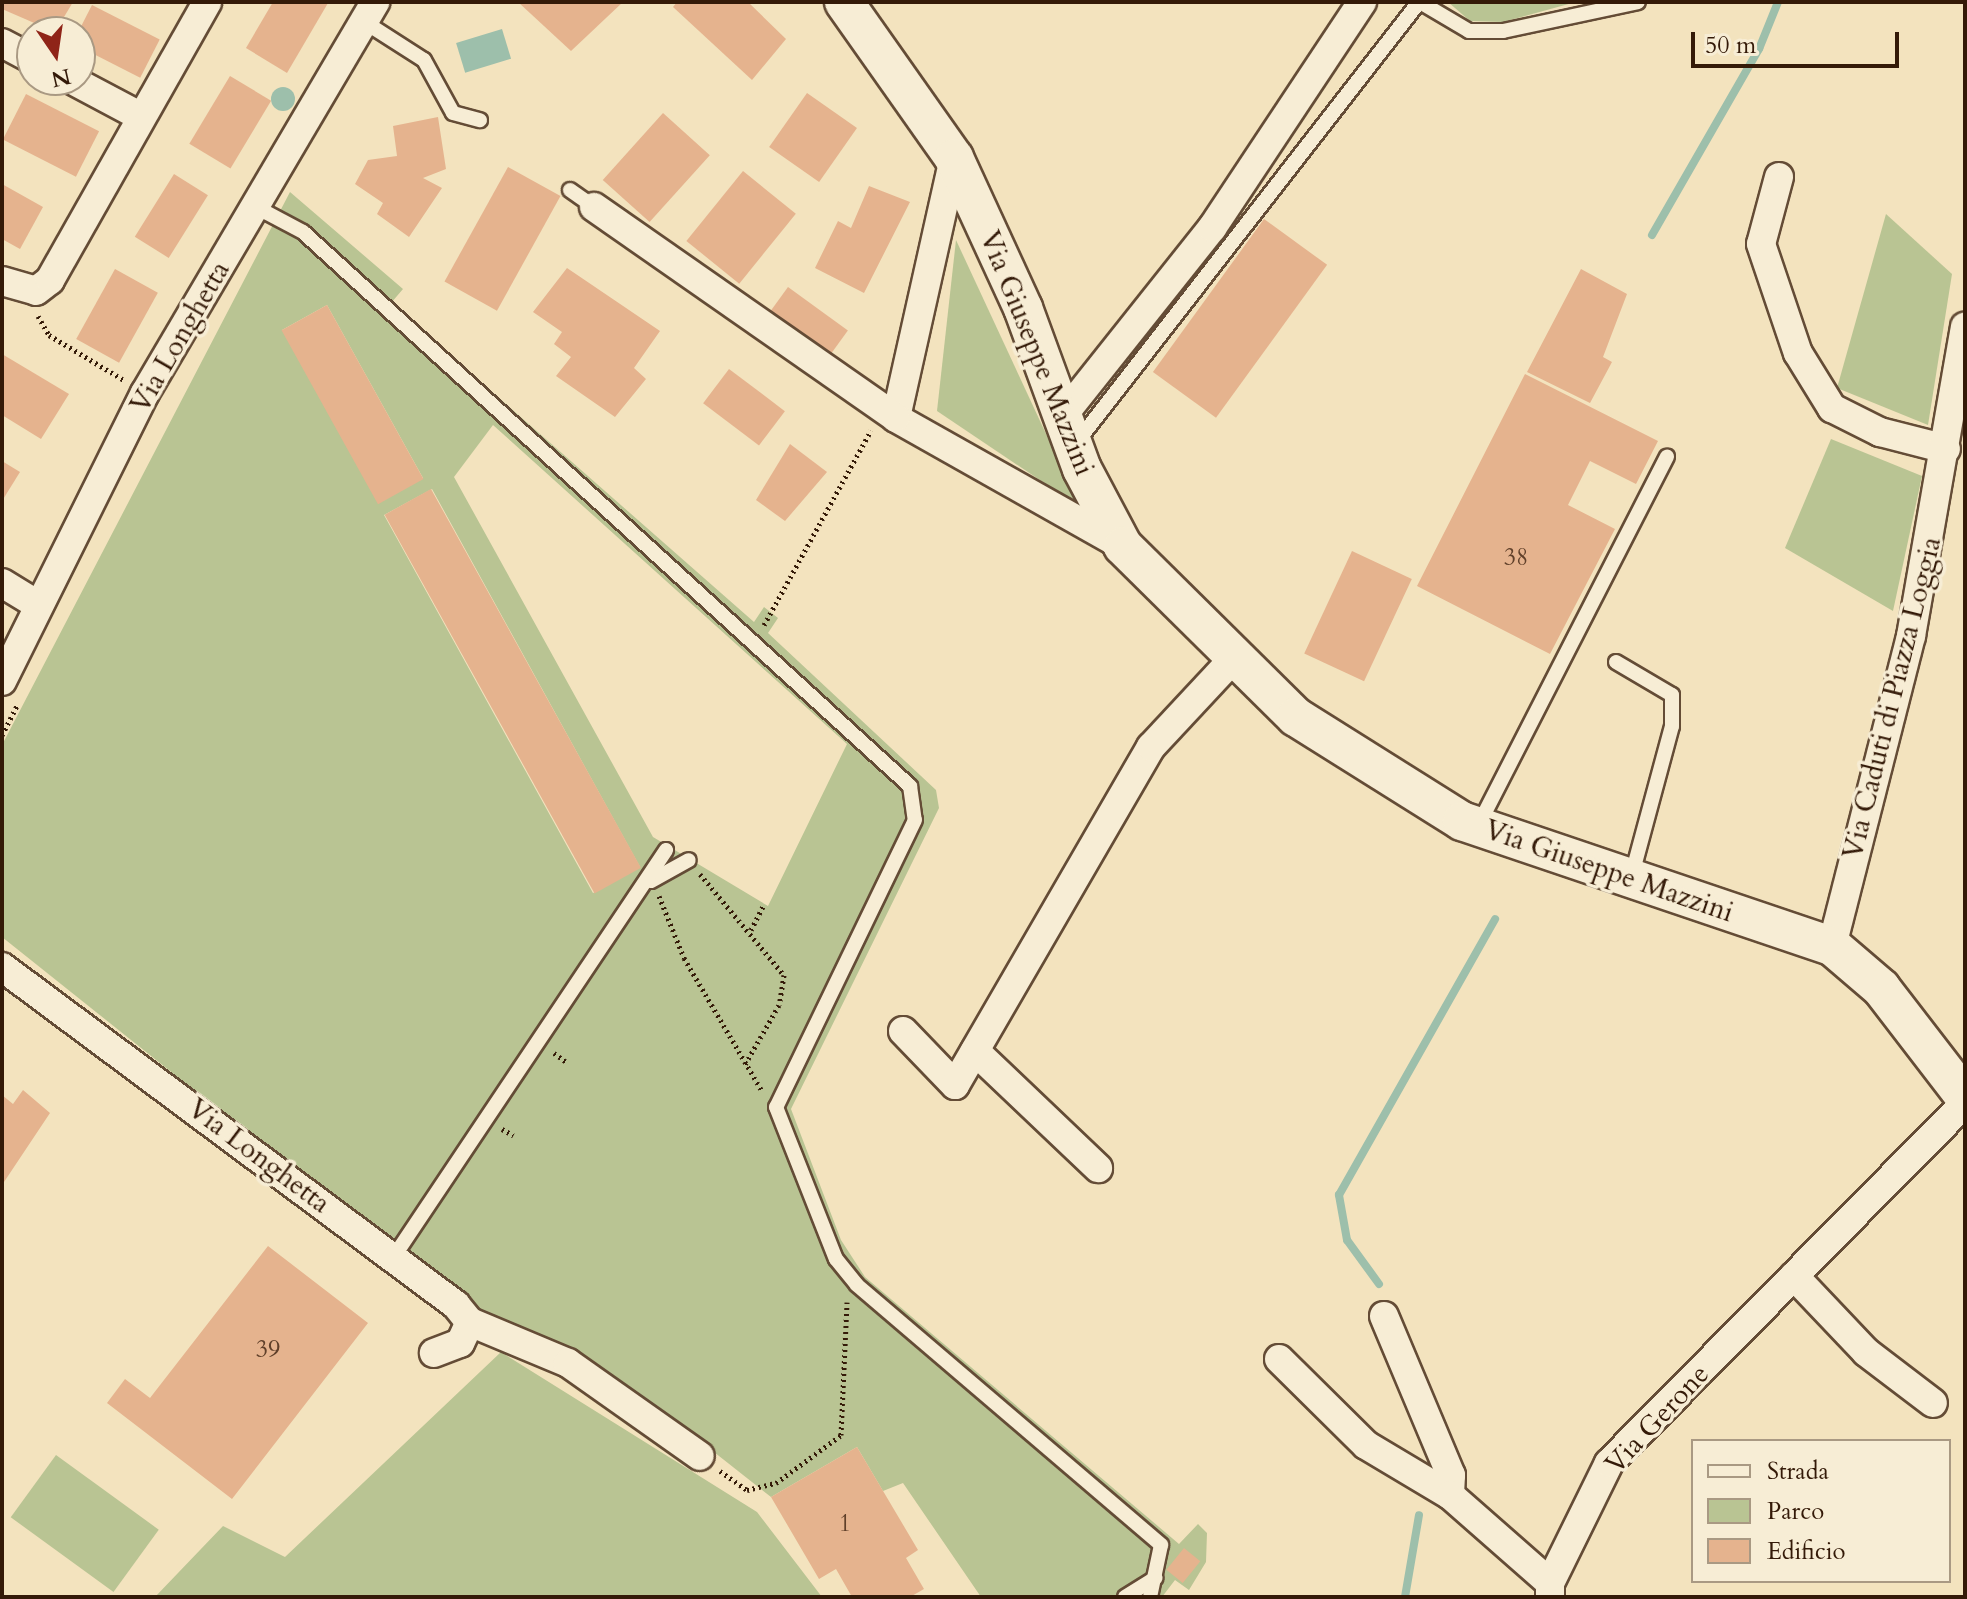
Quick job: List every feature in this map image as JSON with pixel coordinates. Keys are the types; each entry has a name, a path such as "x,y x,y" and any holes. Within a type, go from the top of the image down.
{"street":[{"path":"2,281 36,291 50,280 207,2"},
{"name":"Via Giuseppe Mazzini","path":"844,2 954,158 1069,430 1123,546"},
{"path":"1069,430 1212,228 1362,2"},
{"name":"Via Longhetta","path":"2,681 145,393 369,12"},
{"path":"96,93 140,116"},
{"name":"Via Giuseppe Mazzini","path":"889,413 954,158"},
{"path":"1779,177 1761,244 1768,280 1811,375 1832,408 1880,432 1946,449"},
{"name":"Via Giuseppe Mazzini","path":"594,207 889,413 1123,546 1296,717 1370,764 1438,800 1478,827 1629,882 1832,946 1881,988 1965,1097"},
{"name":"Via Caduti di Piazza Loggia","path":"1832,946 1911,636 1960,388 1965,327"},
{"path":"2,583 38,605"},
{"path":"903,1031 955,1085 1151,747 1235,657"},
{"name":"Via Longhetta","path":"2,967 393,1258 470,1322 568,1363 700,1456"},
{"path":"975,1051 1098,1168"},
{"name":"Via Gerone","path":"1279,1359 1366,1445 1450,1495 1550,1590 1609,1463 1965,1103"},
{"path":"1794,1276 1866,1352 1933,1403"},
{"path":"1384,1316 1451,1475 1450,1495"},
{"path":"434,1353 460,1343 470,1322"}],"lane":[{"path":"1069,430 1419,2 1469,31 1503,31 1638,2"},
{"path":"369,12 424,60 453,113 480,120"},
{"path":"570,190 594,207"},
{"path":"256,207 303,232 509,429 754,644 763,660 910,786 915,820 776,1107 836,1259 857,1285 1161,1545 1150,1597"},
{"path":"1478,827 1536,698 1667,456"},
{"path":"1616,662 1672,695 1672,726 1629,882"},
{"path":"651,881 680,858"},
{"path":"393,1258 651,881 680,858"},
{"path":"1125,1597 1156,1578"}],"path":[{"path":"36,291 39,323 49,335 145,393"},
{"path":"754,644 889,413"},
{"path":"680,858 751,930 784,975 779,1005 744,1066"},
{"path":"651,881 744,1066 776,1107"},
{"path":"751,930 764,904"},
{"path":"700,1456 747,1490 826,1452 841,1435 845,1305 857,1285"}],"green space":[{"path":"1448,2 1576,2 1503,22 1470,21"},
{"path":"290,192 403,289 391,303 754,622 764,607 778,618 768,633 936,790 939,808 791,1109 841,1240 865,1277 1179,1544 1198,1524 1207,1533 1206,1562 1189,1590 1175,1580 1162,1597 981,1597 903,1483 883,1491 857,1447 771,1497 700,1441 477,1316 2,937 2,745","holes":["327,305 423,478 423,479 282,330","493,425 847,744 768,906 653,837 454,477","432,489 640,867 593,893 384,515"]},
{"path":"1886,214 1952,274 1928,425 1837,388"},
{"path":"956,240 1080,507 937,411"},
{"path":"1831,439 1922,476 1893,611 1785,548"},
{"path":"501,1352 757,1512 822,1597 155,1597 223,1526 285,1557"},
{"path":"56,1455 159,1530 113,1592 11,1517"}],"shaded area":[{"path":"502,29 511,59 465,73 456,43"},
{"path":"283,87 294,94 295,99 288,110 283,111 272,104 271,99 278,88"}],"building":[{"path":"2,2 73,2 65,16 18,16 2,9"},
{"path":"273,2 328,3 287,73 246,48"},
{"path":"518,2 623,2 571,51"},
{"path":"677,2 748,2 786,39 752,80 673,7"},
{"path":"92,5 160,40 140,78 96,55 96,16 86,16"},
{"path":"230,76 271,101 230,168 189,144"},
{"path":"807,93 857,128 819,182 769,147"},
{"path":"25,96 99,131 76,177 3,139"},
{"path":"663,113 710,155 650,222 603,180"},
{"path":"438,117 446,169 423,178 442,188 409,237 377,214 383,203 355,184 368,160 397,156 393,126"},
{"path":"508,167 560,196 497,311 444,282"},
{"path":"743,171 796,214 739,284 686,241"},
{"path":"174,174 208,195 169,258 135,237"},
{"path":"2,184 43,207 20,249 2,239"},
{"path":"869,186 910,202 864,293 815,268 838,221 851,228"},
{"path":"1264,219 1327,265 1216,418 1153,372"},
{"path":"567,268 660,331 634,368 646,379 615,417 556,376 571,357 554,344 562,332 533,312"},
{"path":"115,269 158,293 119,363 76,339"},
{"path":"1581,269 1627,294 1603,357 1612,362 1590,403 1527,372"},
{"path":"788,287 848,330 824,364 764,320"},
{"path":"327,305 423,479 378,504 282,330"},
{"path":"2,354 69,394 41,439 2,415"},
{"path":"729,369 785,411 759,445 703,403"},
{"path":"1525,374 1658,441 1636,484 1590,461 1568,505 1615,529 1550,654 1417,586"},
{"path":"790,444 827,472 785,521 756,500"},
{"path":"2,461 20,472 2,501"},
{"path":"431,489 641,868 595,893 385,515"},
{"path":"1352,551 1412,579 1364,681 1304,653"},
{"path":"23,1090 50,1113 2,1185 2,1095 13,1104"},
{"path":"268,1246 368,1323 232,1499 107,1403 125,1379 150,1398"},
{"path":"857,1447 918,1550 906,1558 924,1589 910,1597 852,1597 836,1569 819,1579 771,1497"},
{"path":"1184,1548 1200,1561 1183,1583 1166,1570"}],"waterway":[{"path":"1652,235 1759,49 1778,2"},
{"path":"1379,1284 1347,1240 1339,1195 1495,919"},
{"path":"1405,1597 1419,1515"}]}
